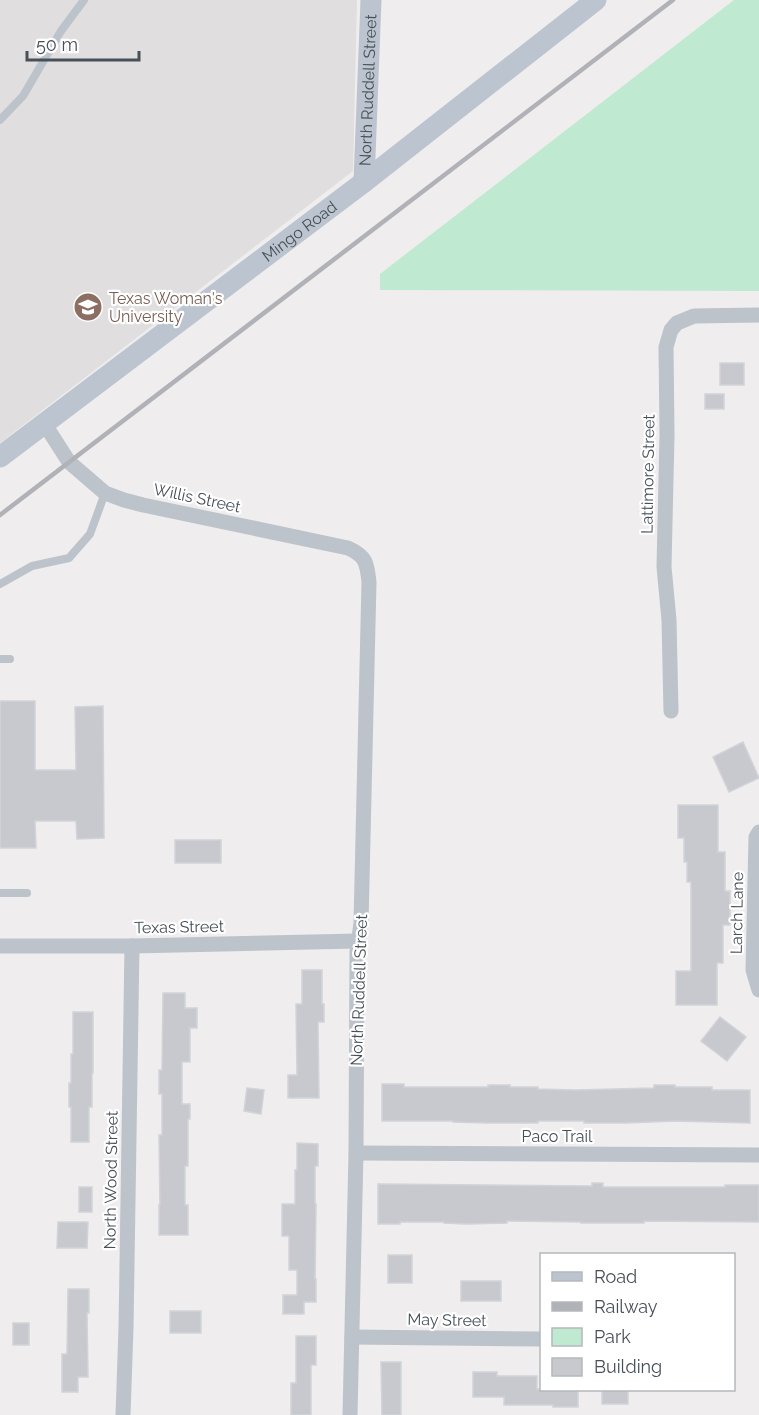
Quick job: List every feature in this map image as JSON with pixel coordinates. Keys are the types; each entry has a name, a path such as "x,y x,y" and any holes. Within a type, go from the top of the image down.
{"street":[{"name":"North Ruddell Street","path":"364,182 371,0"},
{"name":"Mingo Road","path":"0,457 364,182 596,0"},
{"name":"Lattimore Street","path":"671,711 669,620 664,567 668,435 666,347 671,330 677,323 694,316 759,315"},
{"name":"Willis Street","path":"44,423 69,462 105,492 143,505 348,548 359,553 367,565"},
{"name":"North Ruddell Street","path":"350,1415 358,941 361,923 367,688 369,582 367,565"},
{"name":"Larch Lane","path":"758,834 753,970 759,990"},
{"name":"Texas Street","path":"0,946 132,946 358,941"},
{"name":"North Wood Street","path":"123,1415 132,946"},
{"name":"Paco Trail","path":"356,1153 759,1155"},
{"name":"May Street","path":"352,1337 540,1339"}],"lane":[{"path":"0,120 23,96 61,31 84,0"},
{"path":"0,584 32,566 69,558 90,534 105,492"},
{"path":"0,659 10,659"},
{"path":"0,893 27,893"}],"shaded area":[{"name":"Texas Woman's University","path":"0,0 357,0 353,171 0,443"}],"green space":[{"path":"734,0 759,0 759,291 380,290 380,274"}],"building":[{"path":"720,363 744,363 744,385 720,385"},
{"path":"705,394 724,394 724,409 705,409"},
{"path":"0,701 35,701 35,770 76,770 75,707 103,706 104,838 77,839 76,821 35,821 36,848 0,848"},
{"path":"743,742 759,778 729,792 713,757"},
{"path":"678,805 718,805 718,852 725,852 725,891 730,891 730,925 723,925 723,963 717,963 717,1005 676,1005 676,971 691,971 691,882 687,882 684,838 678,838"},
{"path":"175,840 221,840 221,863 175,863"},
{"path":"302,970 322,970 324,1022 318,1022 319,1098 288,1098 288,1075 297,1075 296,1004 302,1004"},
{"path":"163,993 185,993 185,1008 197,1008 197,1028 190,1028 190,1062 182,1062 182,1104 190,1104 188,1166 185,1166 188,1235 159,1235 159,1135 162,1135 162,1094 159,1094 159,1070 162,1070"},
{"path":"73,1012 93,1012 92,1107 89,1107 89,1142 71,1142 69,1083 71,1083 71,1054 73,1054"},
{"path":"720,1017 746,1037 727,1061 701,1041"},
{"path":"382,1084 404,1084 404,1087 510,1085 510,1087 575,1090 654,1088 654,1085 675,1085 675,1087 712,1087 712,1090 750,1090 750,1123 382,1121"},
{"path":"247,1088 264,1090 261,1114 244,1111"},
{"path":"297,1143 318,1144 318,1166 315,1166 316,1302 304,1302 304,1314 283,1314 283,1295 297,1295 297,1270 289,1270 289,1236 282,1236 282,1204 295,1204"},
{"path":"592,1183 603,1183 603,1187 759,1185 759,1222 507,1221 507,1223 466,1224 400,1222 400,1224 378,1224 378,1184 592,1186"},
{"path":"79,1187 92,1187 92,1212 79,1212"},
{"path":"58,1222 88,1222 87,1248 57,1248"},
{"path":"388,1255 412,1255 412,1283 388,1283"},
{"path":"461,1281 501,1281 501,1301 461,1301"},
{"path":"68,1289 89,1289 88,1377 78,1377 78,1392 62,1392 62,1354 67,1354"},
{"path":"170,1311 201,1311 201,1333 170,1333"},
{"path":"13,1323 29,1323 29,1345 13,1345"},
{"path":"296,1336 316,1336 316,1365 311,1365 311,1415 291,1415 291,1383 296,1383"},
{"path":"381,1362 401,1362 401,1415 382,1415"},
{"path":"473,1372 497,1372 497,1376 537,1376 537,1389 540,1391 578,1391 578,1407 504,1405 504,1397 473,1397"},
{"path":"602,1391 628,1391 628,1404 602,1404"}],"railway":[{"path":"0,515 673,0"}],"place":[{"name":"Texas Woman's University","path":"88,307"}]}
